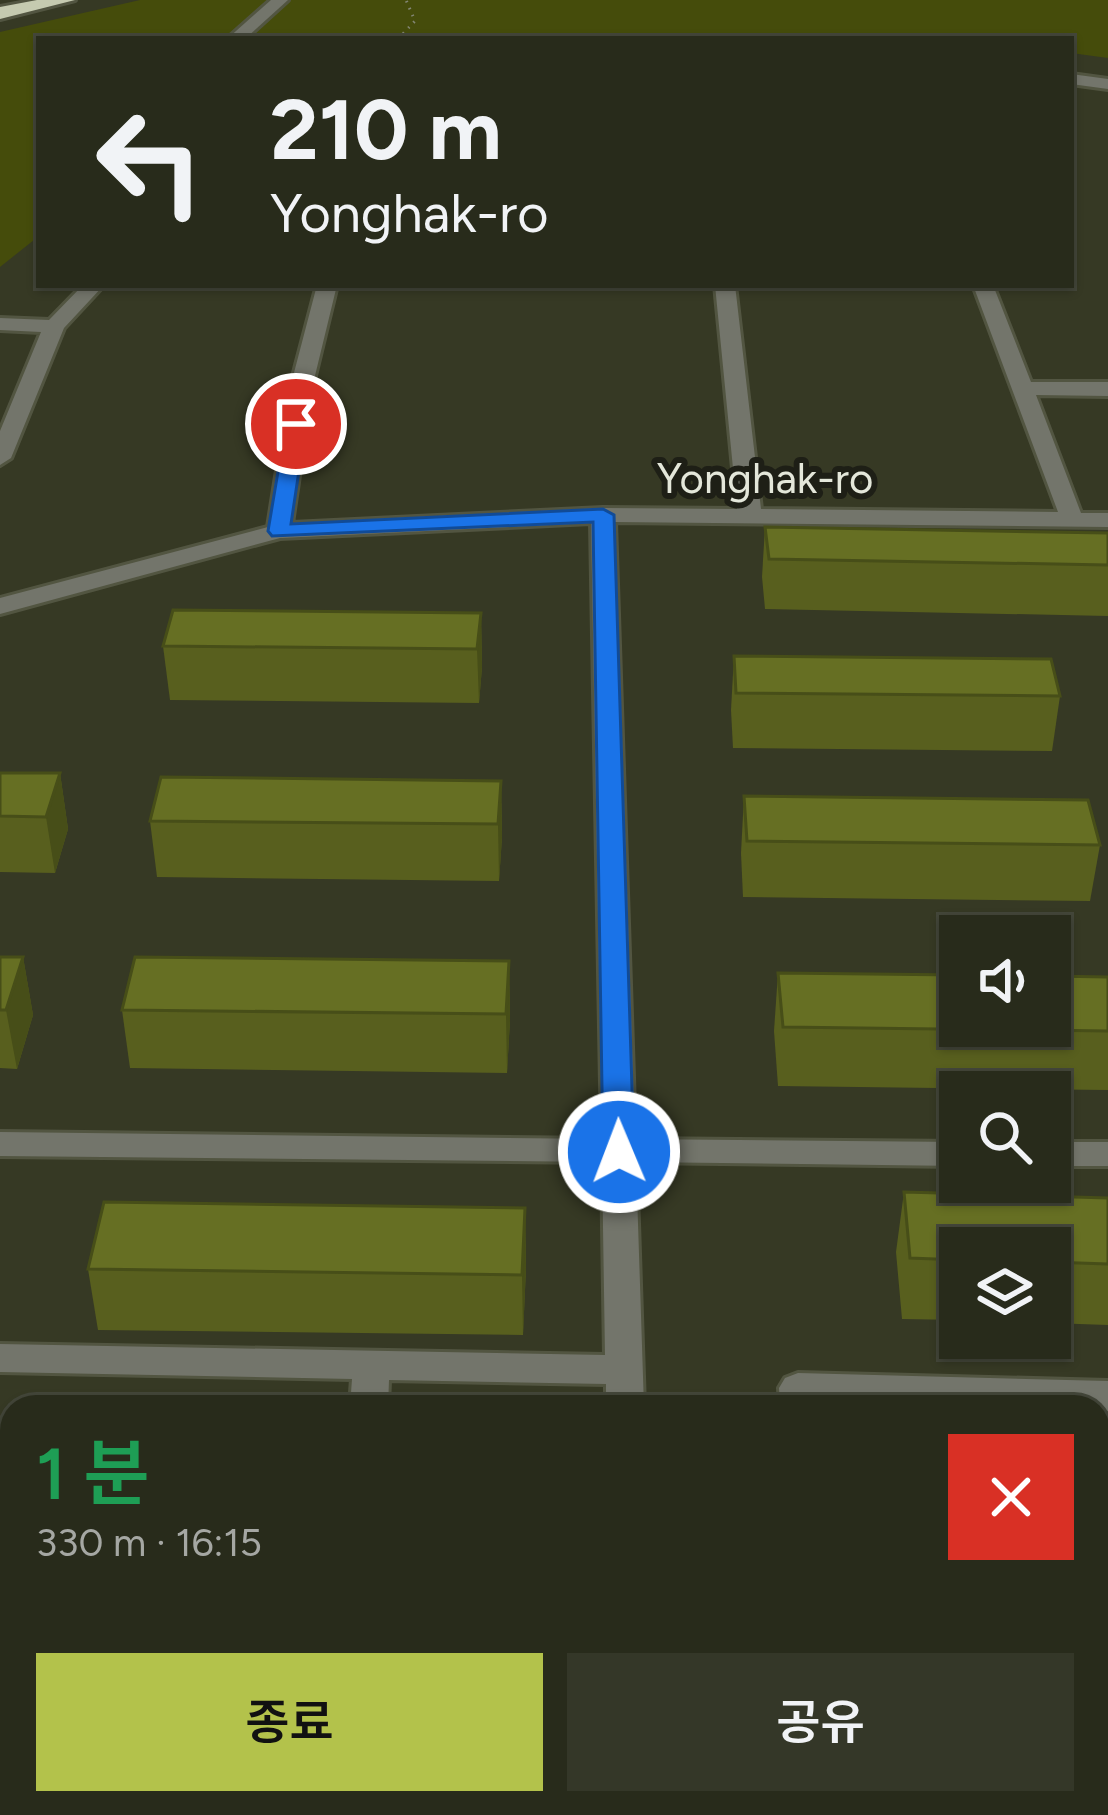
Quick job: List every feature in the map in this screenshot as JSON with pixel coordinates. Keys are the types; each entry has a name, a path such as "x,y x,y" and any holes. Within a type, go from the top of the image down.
{"highway":[{"path":"0,13 65,0"}],"street":[{"path":"238,36 280,0"},
{"path":"1074,79 1108,84"},
{"path":"0,458 54,326 91,288"},
{"path":"279,531 301,388 326,288"},
{"path":"725,288 750,516"},
{"path":"984,288 1072,519"},
{"path":"0,324 54,326"},
{"path":"1021,388 1108,388"},
{"path":"0,1358 371,1365 624,1389 603,515"},
{"name":"Yonghak-ro","path":"0,606 279,531 603,515 1108,520"},
{"path":"0,1144 939,1154"},
{"path":"1071,1154 1108,1154"},
{"path":"370,1395 371,1365"},
{"path":"799,1395 798,1388 1069,1395"}],"path":[{"path":"401,36 416,22 406,0"}],"green space":[{"path":"140,0 1108,0 1108,58 1074,53 1074,36 36,36 36,238 0,267 0,32"}],"building":[{"path":"765,527 1108,533 1108,565 769,559"},
{"path":"173,610 481,613 477,649 163,646"},
{"path":"734,656 1051,659 1060,696 736,693"},
{"path":"0,773 60,773 46,817 0,816"},
{"path":"161,777 501,781 498,824 150,821"},
{"path":"744,796 1088,800 1100,845 747,841"},
{"path":"0,957 23,957 6,1010 0,1010"},
{"path":"135,957 509,961 506,1014 122,1010"},
{"path":"778,973 939,975 939,1029 783,1027"},
{"path":"1071,976 1108,977 1108,1031 1071,1031"},
{"path":"904,1192 939,1193 939,1203 1071,1203 1071,1197 1108,1198 1108,1264 1071,1263 1071,1227 939,1227 939,1259 910,1258"},
{"path":"104,1202 525,1208 522,1275 88,1269"}],"route":[{"path":"296,424 279,531 603,515 619,1152"}]}
